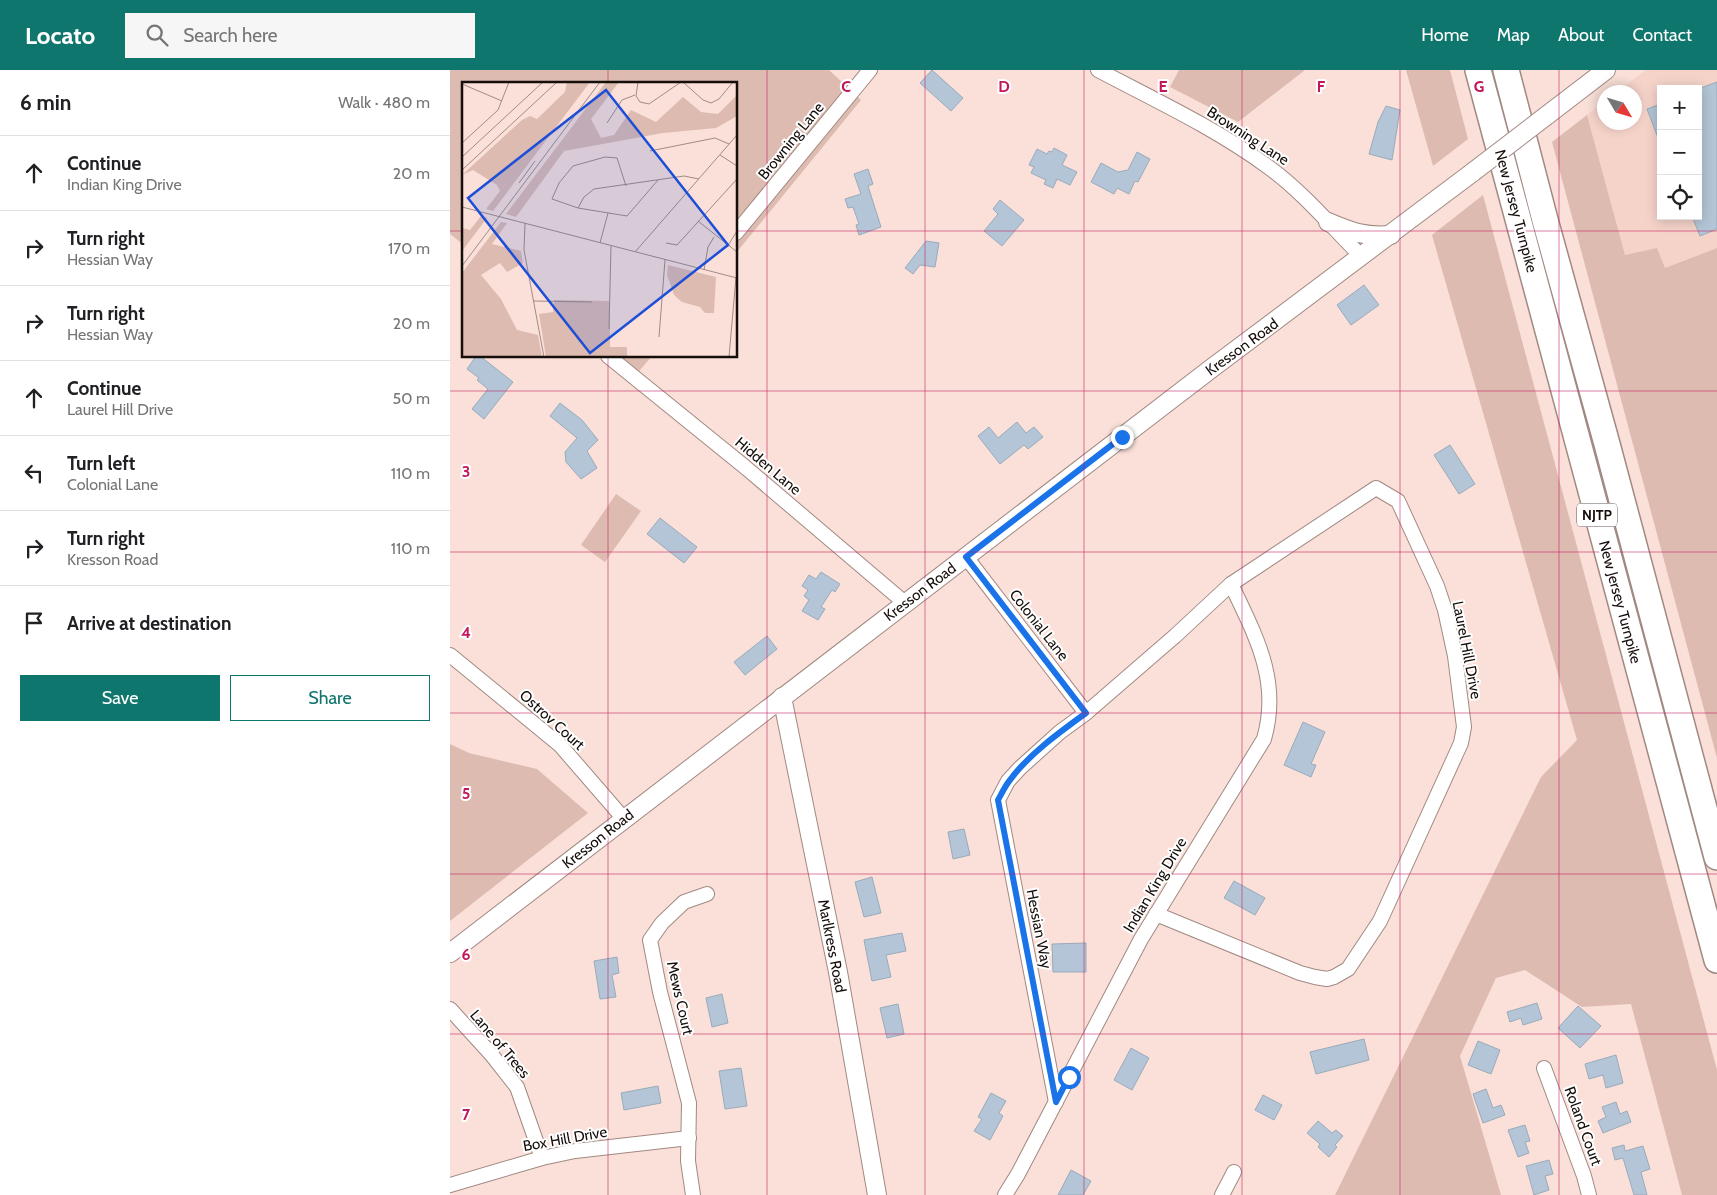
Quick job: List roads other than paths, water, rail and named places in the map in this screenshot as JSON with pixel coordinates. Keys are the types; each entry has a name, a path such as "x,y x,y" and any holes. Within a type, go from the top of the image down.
{"highway":[{"name":"New Jersey Turnpike","path":"1478,70 1717,960"},
{"name":"New Jersey Turnpike","path":"1506,70 1545,220 1608,444 1717,857"}],"street":[{"name":"Browning Lane","path":"738,231 870,70"},
{"name":"Browning Lane","path":"1098,70 1180,112 1268,166 1292,185 1361,256"},
{"name":"Kresson Road","path":"450,953 905,603 1606,70"},
{"path":"1328,222 1361,235 1391,235"},
{"name":"Hidden Lane","path":"610,358 745,467 905,603"},
{"name":"Laurel Hill Drive","path":"1020,768 1175,636 1231,584 1376,488 1398,501 1437,586 1445,610 1454,656 1464,727 1461,743 1380,920 1348,969 1327,979 1300,973 1156,914"},
{"name":"Colonial Lane","path":"966,557 1086,713"},
{"name":"Indian King Drive","path":"1005,1195 1141,939 1264,739 1269,722 1269,685 1264,658 1231,584"},
{"name":"Ostrov Court","path":"450,655 560,745 624,819"},
{"name":"Marlkress Road","path":"782,697 838,972 877,1195"},
{"name":"Hessian Way","path":"1020,768 1008,781 998,800 1056,1102"},
{"name":"Mews Court","path":"689,1138 689,1103 660,992 650,940 662,923 684,902 707,894"},
{"name":"Lane of Trees","path":"450,1009 491,1054 517,1087 542,1158"},
{"name":"Roland Court","path":"1544,1068 1584,1176 1589,1195"},
{"path":"689,1138 688,1160 693,1195"},
{"name":"Box Hill Drive","path":"450,1185 542,1158 575,1151 689,1138"},
{"path":"1222,1195 1234,1172"}]}
